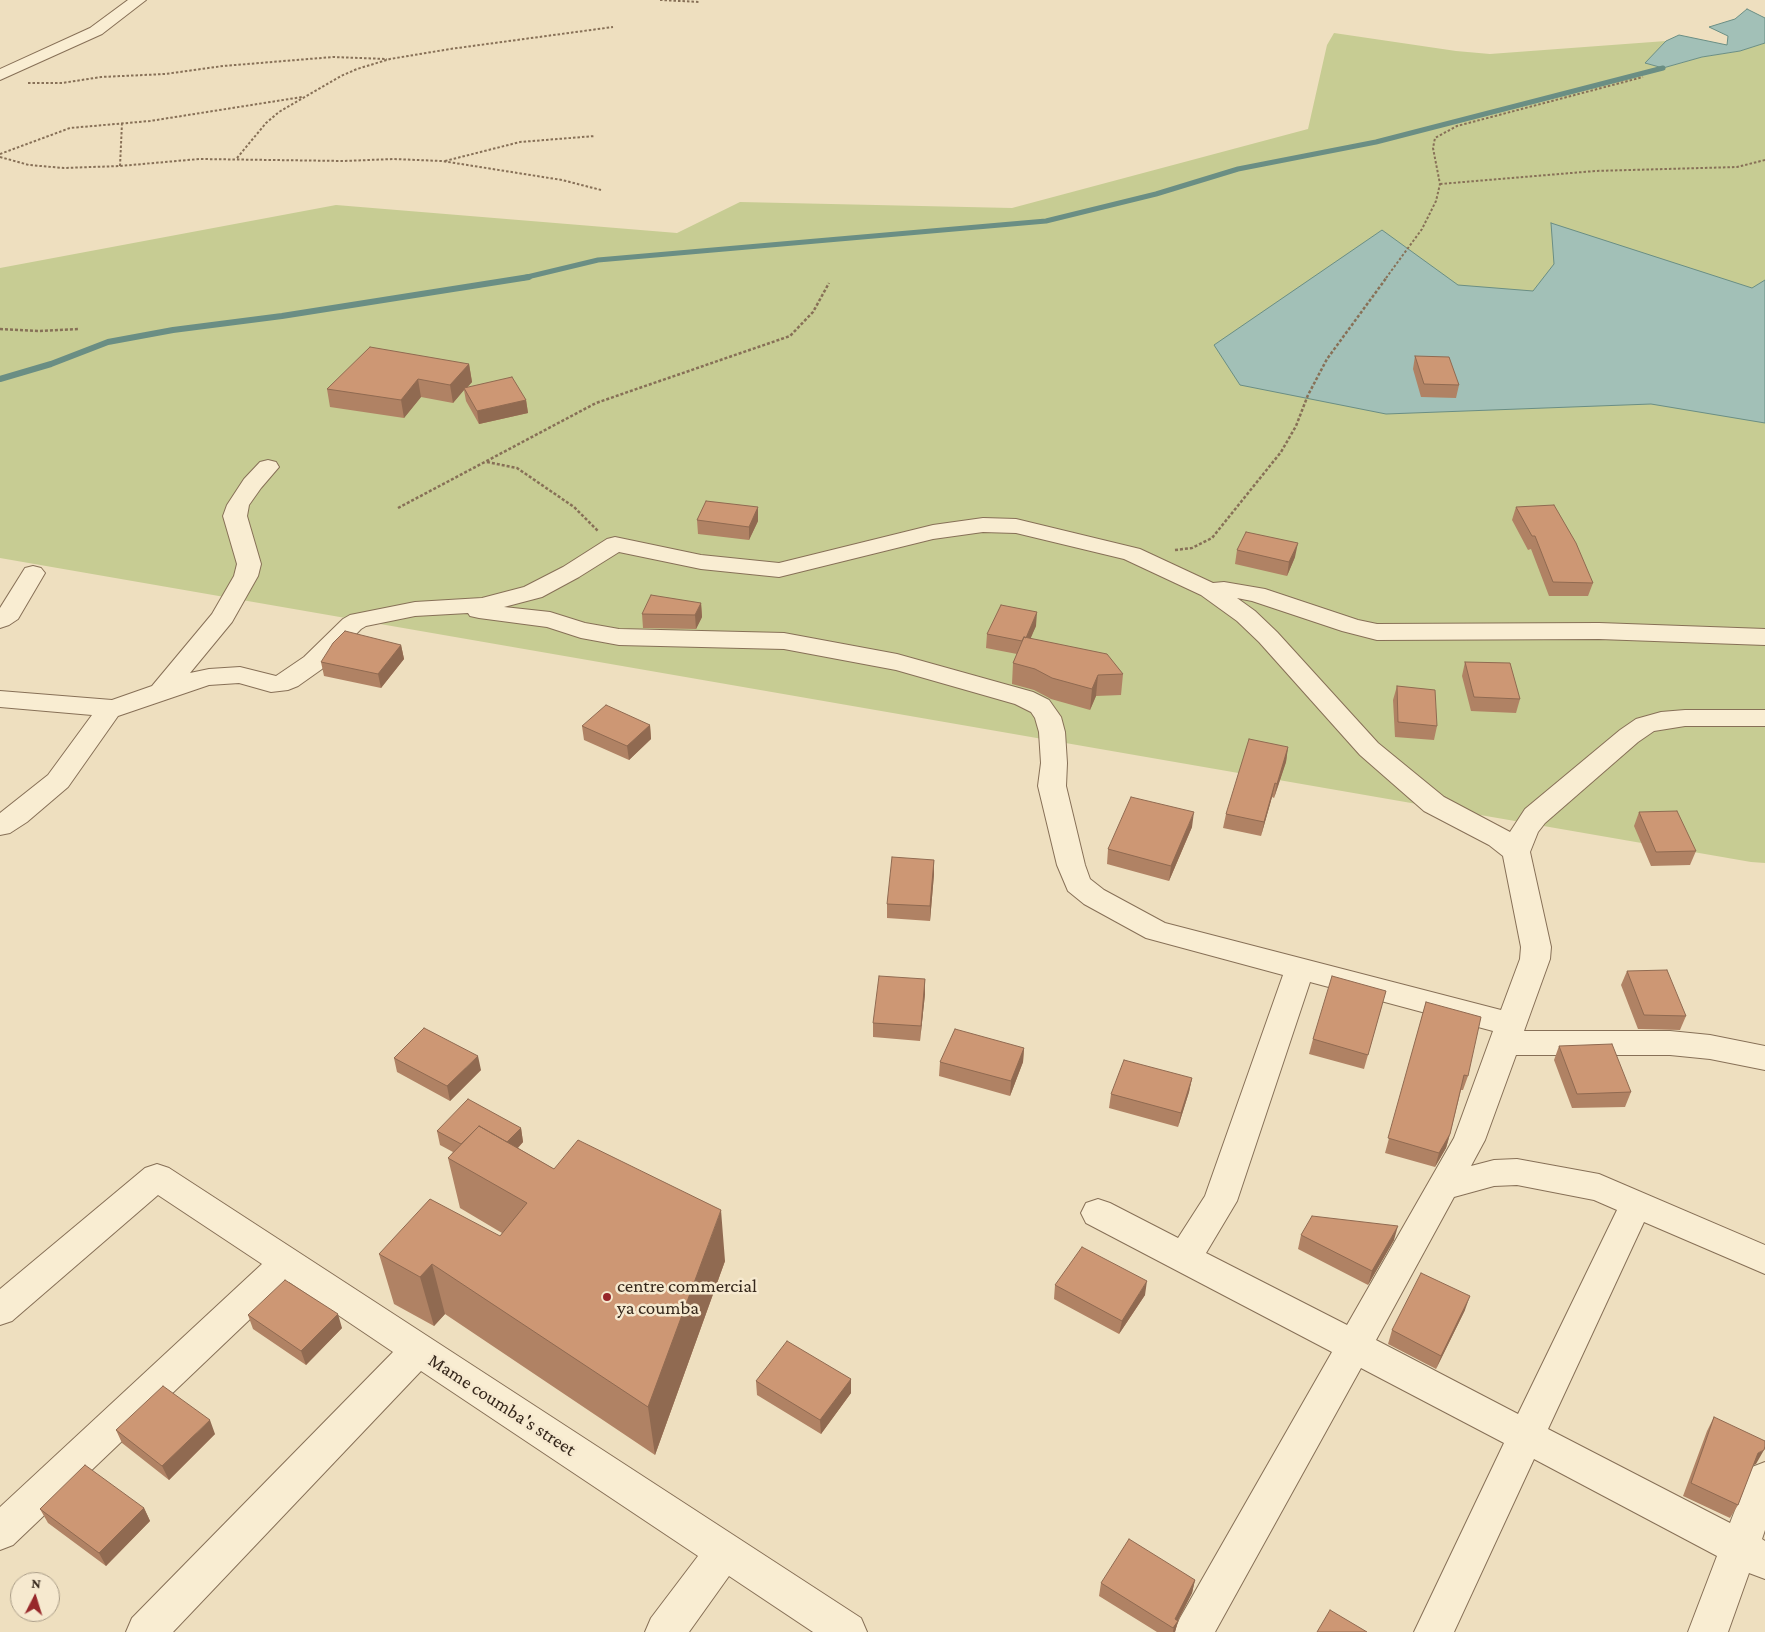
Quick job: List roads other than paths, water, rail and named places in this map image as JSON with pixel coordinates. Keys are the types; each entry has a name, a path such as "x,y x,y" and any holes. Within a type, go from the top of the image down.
{"street":[{"path":"0,75 96,31 138,0"},
{"path":"160,693 223,617 246,576 249,564 235,516 238,504 252,484 268,467"},
{"path":"0,699 109,710 124,707 197,680 234,675 271,684 280,684 313,663 352,624 359,620 415,609 482,606 538,590 615,544 701,562 779,570 933,532 983,525 1021,528 1132,554 1210,590 1246,616 1268,637 1369,749 1418,791 1434,804 1499,838 1516,852"},
{"path":"0,620 9,614 34,572"},
{"path":"1210,590 1242,590 1350,626 1377,632 1419,634 1498,630 1599,630 1765,638"},
{"path":"453,608 550,620 581,630 619,636 784,641 897,662 1024,698 1040,706 1048,717 1052,732 1054,763 1052,786 1071,865 1078,884 1094,897 1156,931 1300,969 1508,1033 1677,1043 1710,1047 1765,1058"},
{"path":"0,826 17,816 58,781 109,710"},
{"path":"1194,1632 1469,1140 1535,959 1536,947 1516,852 1525,829 1535,816 1629,736 1645,725 1661,720 1685,718 1765,718"},
{"path":"1184,1258 1220,1201 1300,969"},
{"path":"1443,1187 1494,1172 1517,1172 1598,1187 1765,1260"},
{"name":"Mame coumba's street","path":"0,1310 157,1177 847,1632"},
{"path":"1434,1632 1636,1204"},
{"path":"1098,1213 1752,1555"},
{"path":"0,1532 286,1263"},
{"path":"146,1632 418,1350"},
{"path":"1708,1632 1752,1555 1765,1479"},
{"path":"665,1632 724,1552"}],"water":[{"path":"1747,9 1765,18 1765,43 1740,51 1702,57 1663,68 1645,63 1666,41 1679,35 1727,45 1728,36 1709,27 1735,19"},
{"path":"1551,223 1752,288 1765,280 1765,423 1651,404 1386,414 1240,385 1214,345 1382,230 1458,285 1533,291 1554,264"}],"waterway":[{"path":"524,278 598,260 1046,221 1156,194 1238,169 1376,142 1663,68"},
{"path":"524,278 529,277"},
{"path":"0,379 51,364 108,342 173,330 282,316 524,278"}],"place":[{"name":"centre commercial ya coumba","path":"607,1297"}]}
